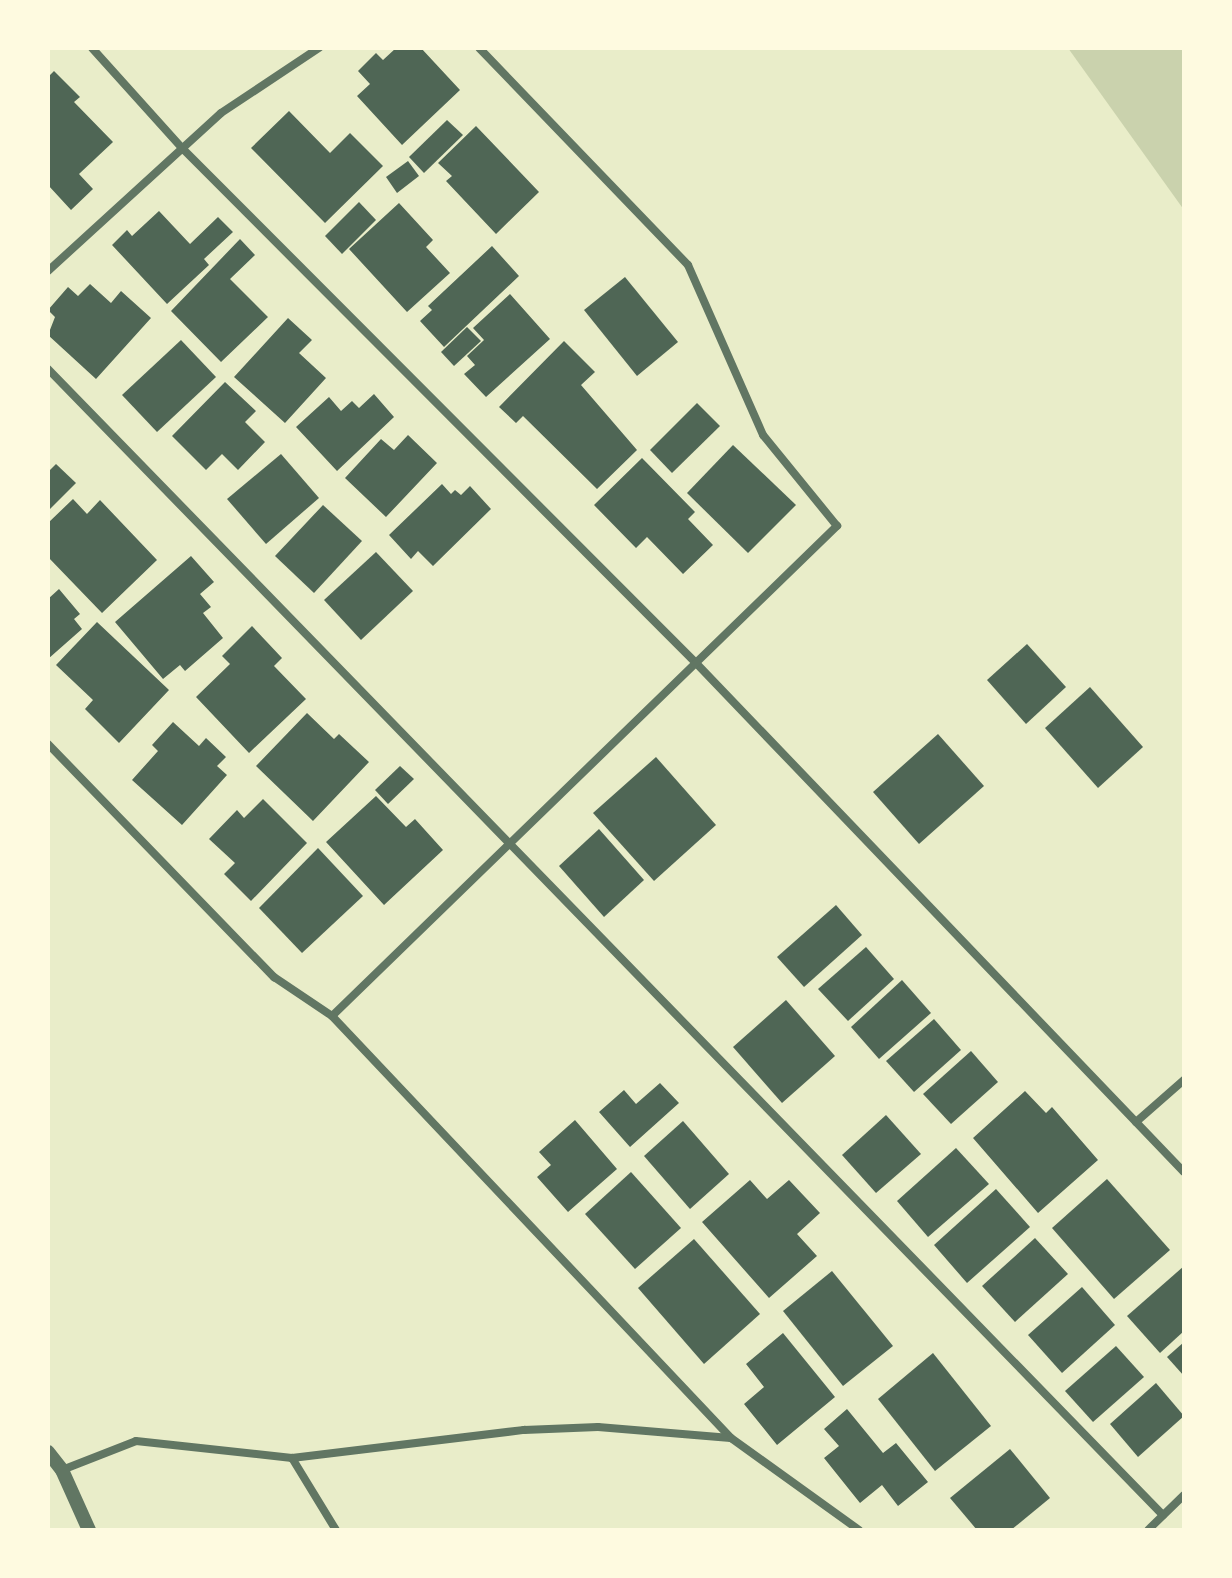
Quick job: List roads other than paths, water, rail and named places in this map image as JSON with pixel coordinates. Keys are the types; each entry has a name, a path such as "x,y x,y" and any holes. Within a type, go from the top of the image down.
{"street":[{"path":"92,48 184,150 696,663 1184,1172"},
{"path":"48,271 221,113 319,48"},
{"path":"332,1016 837,526 763,435 688,265 479,48"},
{"path":"48,369 1163,1515"},
{"path":"48,744 274,977 332,1016 731,1438 859,1530"},
{"path":"1136,1122 1184,1080"},
{"path":"62,1470 136,1441 292,1458 524,1430 598,1427 731,1438"},
{"path":"48,1452 62,1470 89,1530"},
{"path":"292,1458 336,1530"},
{"path":"1148,1530 1184,1495"}]}
